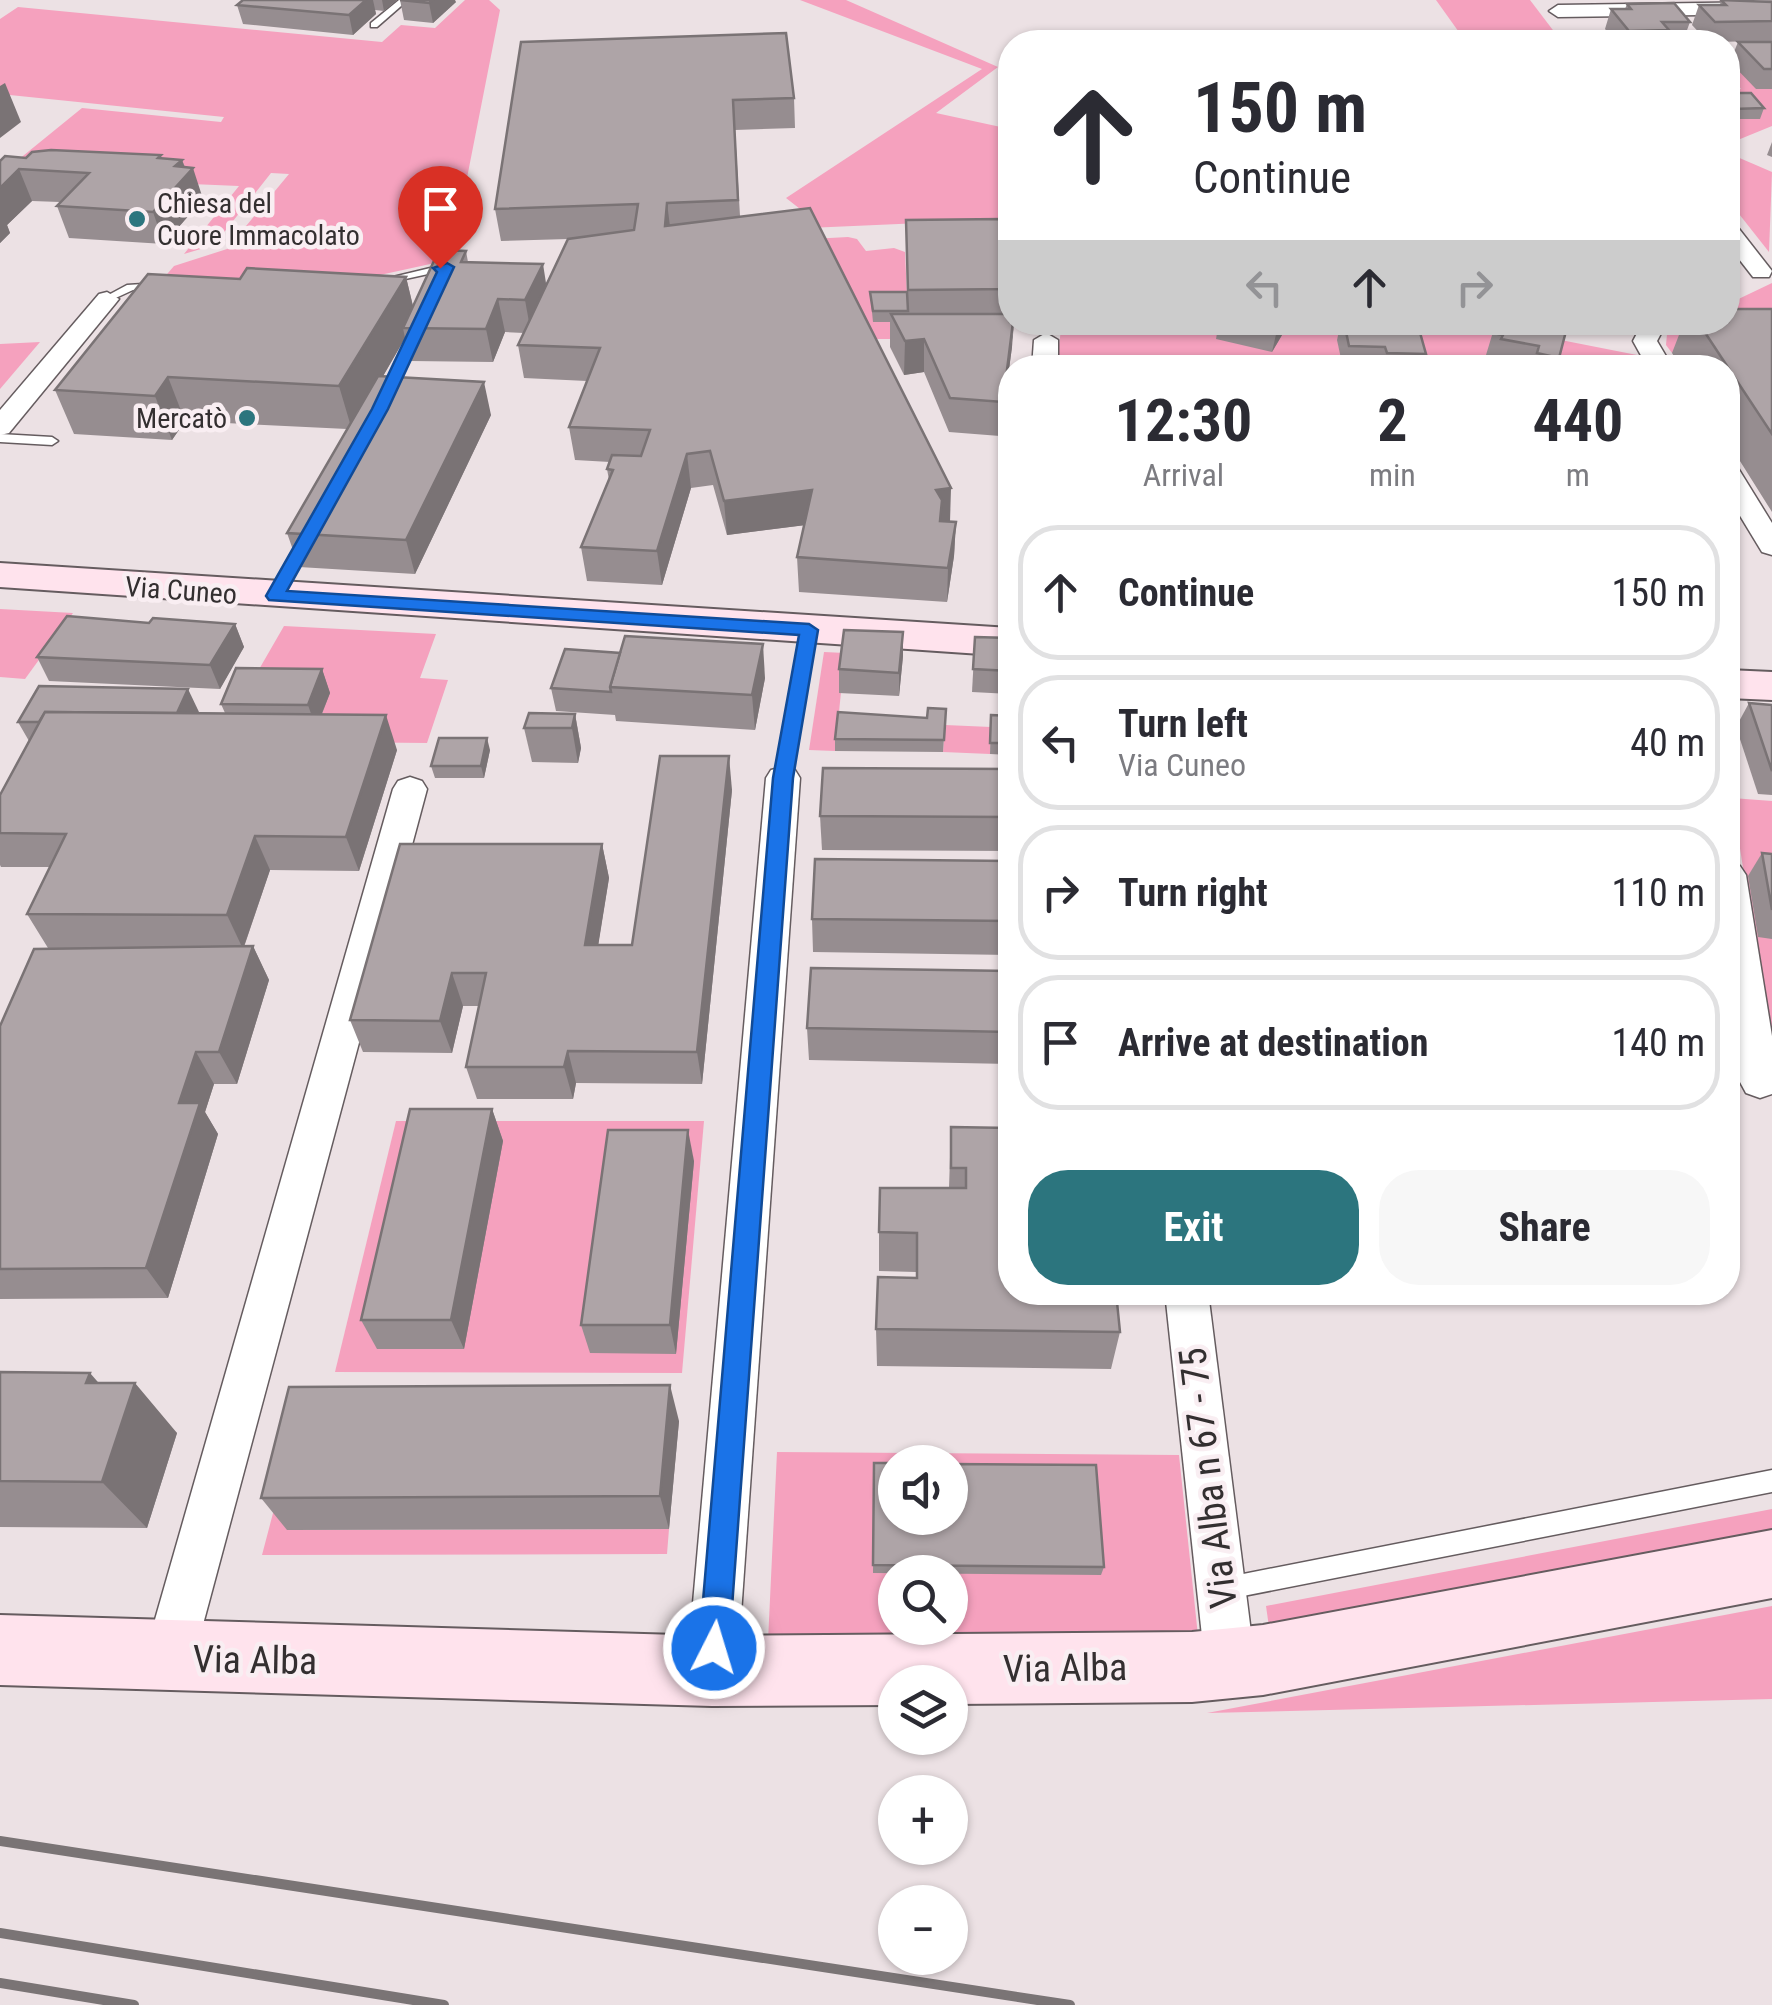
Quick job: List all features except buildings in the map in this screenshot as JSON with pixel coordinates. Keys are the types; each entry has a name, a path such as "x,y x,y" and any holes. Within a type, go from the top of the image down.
{"street":[{"path":"1559,13 1772,8"},
{"path":"1740,247 1759,273"},
{"path":"0,428 108,299"},
{"path":"1045,355 1046,340"},
{"path":"1740,494 1772,546"},
{"name":"Via Cuneo","path":"3,578 998,641"},
{"path":"1740,685 1772,686"},
{"path":"712,1671 783,778"},
{"name":"Via Alba","path":"169,1658 410,789"},
{"path":"1740,953 1760,1082"},
{"name":"Via Alba n 67 - 75","path":"1188,1305 1230,1664"},
{"name":"Via Alba","path":"0,1650 169,1658 712,1671 1230,1664 1772,1564"}],"lane":[{"path":"374,25 404,0"},
{"path":"370,284 447,267 438,285"},
{"path":"108,299 131,287 182,287"},
{"path":"380,409 422,320"},
{"path":"0,438 52,441"},
{"path":"275,596 312,530"},
{"path":"783,778 809,630"},
{"path":"1222,1590 1772,1482"}],"shaded area":[{"path":"465,0 489,0 500,10 465,188 444,261 325,287 162,280 174,266 227,249 289,174 271,173 214,245 184,254 239,186 0,176 0,159 18,160 82,108 221,122 224,117 0,94 0,19 18,7 382,42 401,25 435,28"},
{"path":"800,0 846,0 998,67 936,113 998,126 998,229 944,222 808,228 804,212 786,198 982,69"},
{"path":"1436,0 1530,0 1553,30 1457,30"},
{"path":"1772,57 1772,126 1740,139 1741,89 1740,58"},
{"path":"1740,158 1772,172 1769,252 1740,215"},
{"path":"811,239 857,239 866,251 894,248 905,252 909,339 861,339"},
{"path":"1772,283 1772,352 1672,353 1666,345 1667,335 1740,335 1740,298"},
{"path":"1060,335 1536,335 1637,355 1058,355"},
{"path":"40,342 0,389 0,344"},
{"path":"0,609 73,613 25,679 0,677"},
{"path":"284,626 436,634 420,678 448,680 427,743 224,741 317,728 329,693 246,692"},
{"path":"824,652 845,653 835,751 809,750"},
{"path":"945,725 991,727 990,754 943,752"},
{"path":"1740,799 1772,801 1772,1051 1740,849"},
{"path":"396,1121 704,1121 682,1373 335,1372"},
{"path":"297,1422 288,1530 669,1529 667,1554 262,1555"},
{"path":"777,1452 878,1453 878,1535 968,1535 968,1453 1179,1455 1198,1636 968,1639 968,1555 878,1555 878,1640 768,1641"},
{"path":"1772,1509 1772,1533 1269,1627 1266,1606"},
{"path":"1772,1606 1772,1699 1207,1713"}],"railway":[{"path":"0,1841 1070,2005"},
{"path":"0,1933 444,2005"},
{"path":"0,1983 134,2005"}],"place":[{"name":"Chiesa del Cuore Immacolato","path":"137,219"},
{"name":"Mercatò","path":"247,418"}],"route":[{"path":"440,268 447,267 380,409 275,596 809,630 783,778 714,1648"}]}
